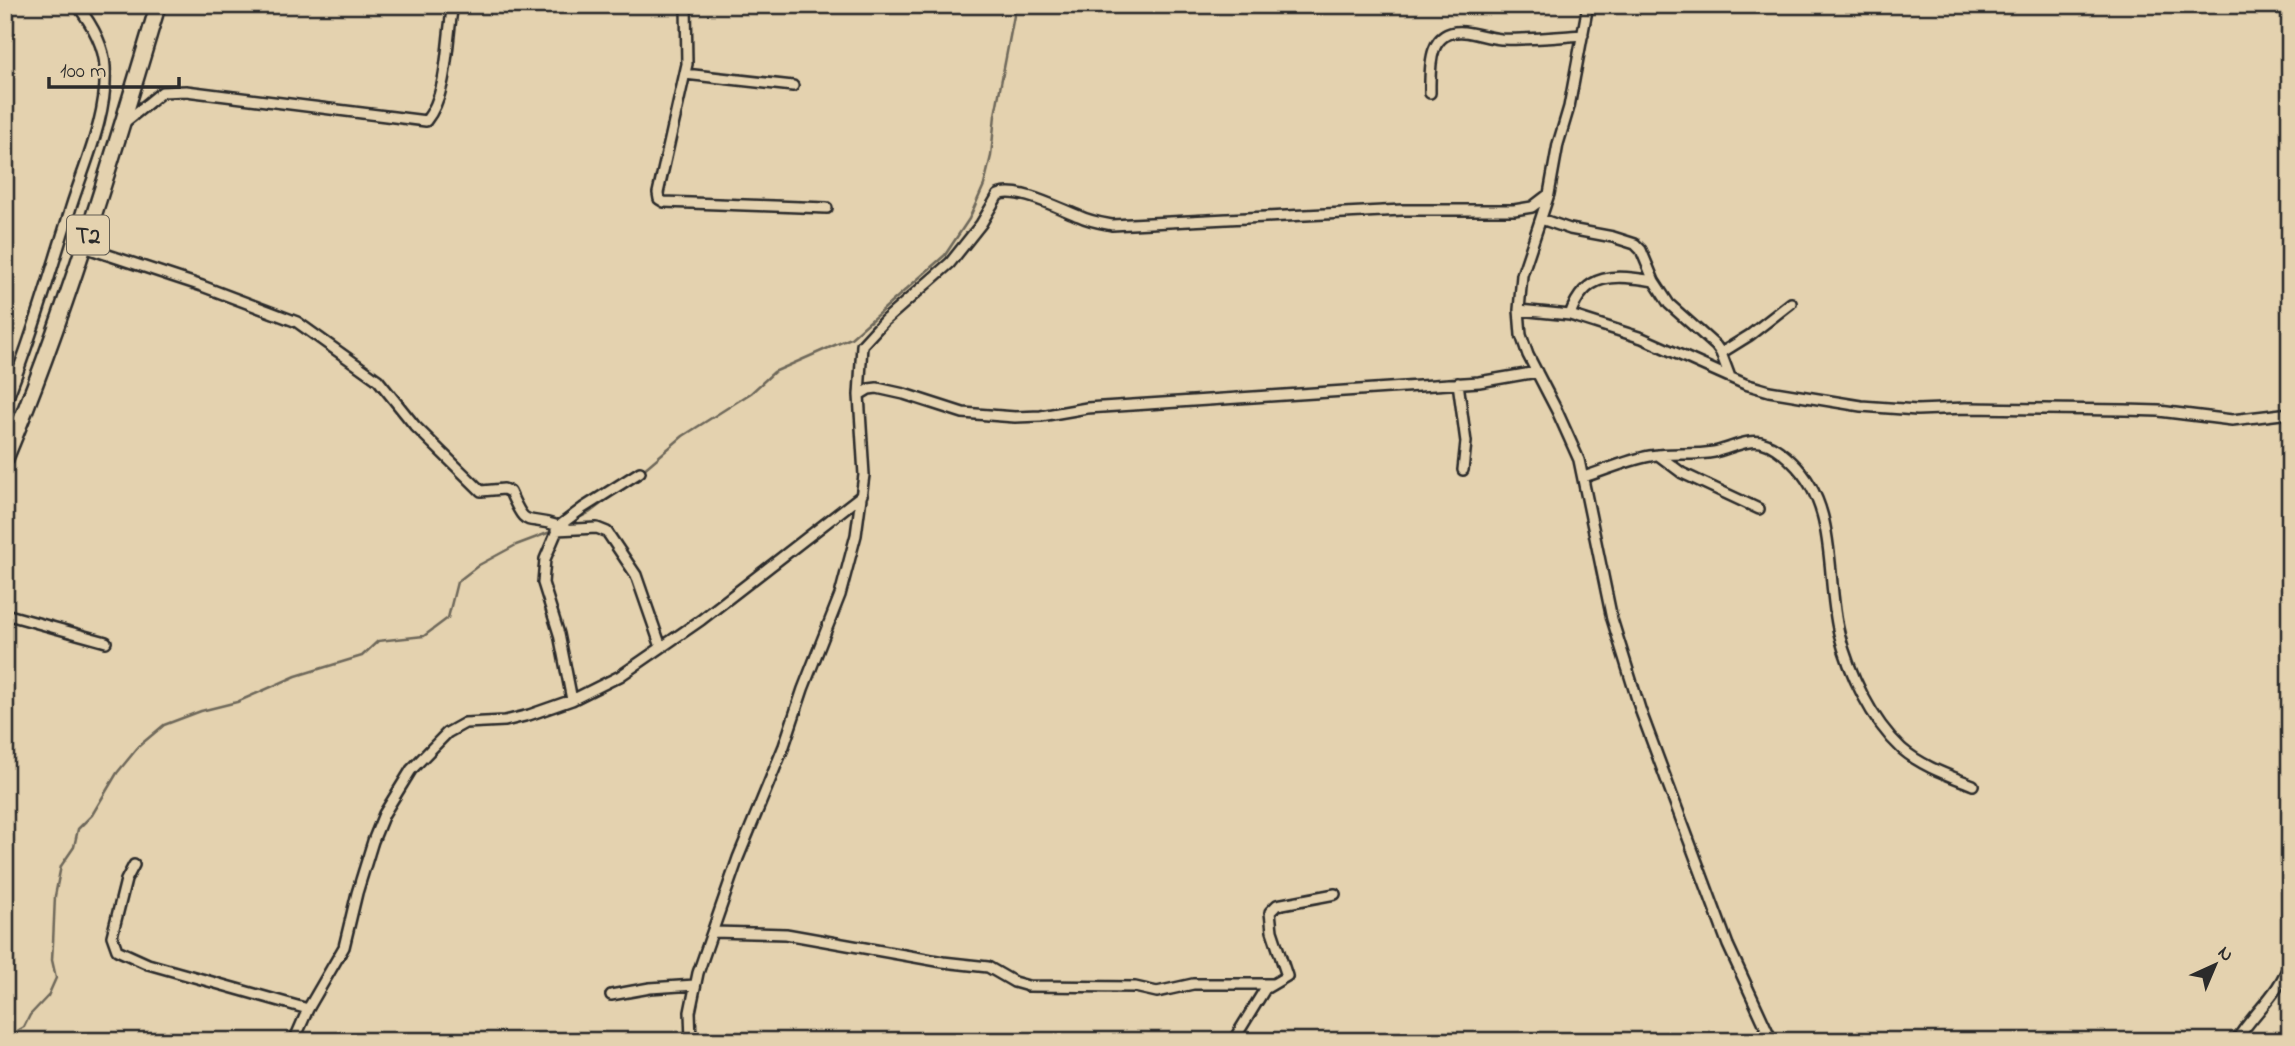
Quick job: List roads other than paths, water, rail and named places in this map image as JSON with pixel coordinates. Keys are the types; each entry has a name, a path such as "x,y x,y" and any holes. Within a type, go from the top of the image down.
{"highway":[{"name":"T2","path":"5,460 32,395 84,247 158,5"}],"street":[{"path":"5,405 29,342 90,152 104,96 105,67 102,52 92,26 77,5"},
{"path":"123,123 162,92 186,91 426,121 442,82 453,5"},
{"path":"686,5 688,53 658,193 661,201 827,208"},
{"path":"1588,5 1549,194 1522,275 1519,310 1521,335 1558,411 1584,477 1604,583 1629,676 1728,945 1772,1041"},
{"path":"1430,93 1433,48 1452,33 1509,39 1583,35"},
{"path":"685,74 793,86"},
{"path":"691,1041 695,985 738,858 784,746 839,595 856,535 862,495 864,450 859,395 862,345 884,321 950,263 981,224 998,195 1002,192 1030,197 1080,217 1112,225 1413,209 1514,210 1532,207 1549,194"},
{"path":"1541,219 1570,229 1635,244 1648,263 1654,281 1676,312 1721,353 1730,377"},
{"path":"84,247 202,286 297,322 378,380 415,426 481,491 510,492 524,519 529,521 545,521 558,528 597,528 607,532 636,575 662,647"},
{"path":"1570,316 1581,294 1599,279 1625,277 1654,281"},
{"path":"1721,353 1763,326 1791,303"},
{"path":"1519,310 1570,316 1642,338 1730,377 1795,397 1895,410 2159,411 2232,420 2290,413"},
{"path":"859,395 877,388 963,413 1030,417 1087,408 1458,383 1537,372"},
{"path":"1458,383 1465,425 1463,470"},
{"path":"1584,477 1634,460 1658,455 1714,452 1752,441 1783,453 1799,469 1818,496 1839,630 1849,667 1882,726 1902,748 1930,768 1973,785"},
{"path":"1658,455 1689,476 1759,509"},
{"path":"572,700 559,634 542,579 545,559 558,528 583,508 640,472"},
{"path":"294,1041 308,1009 344,947 373,841 384,814 411,770 447,733 456,726 472,722 505,722 572,700 634,668 862,495"},
{"path":"5,614 106,642"},
{"path":"134,865 126,880 112,936 117,950 148,964 308,1009"},
{"path":"1233,1041 1255,1003 1272,984 1286,977 1287,973 1272,931 1270,912 1277,905 1335,894"},
{"path":"713,932 786,934 988,967 1014,982 1028,986 1135,987 1157,992 1193,984 1272,984"},
{"path":"2236,1041 2281,983 2289,962"},
{"path":"611,995 650,988 695,985"}],"waterway":[{"path":"642,471 683,436 751,393 774,372 851,338 945,255 969,219 984,185 1016,5"},
{"path":"571,522 589,513 618,491"},
{"path":"5,1038 24,1027 30,1015 48,996 56,978 52,960 55,896 61,866 74,847 78,829 92,815 117,773 139,746 164,725 201,711 237,702 296,676 362,656 378,641 424,636 448,618 457,582 479,565 516,545 553,531"}]}
